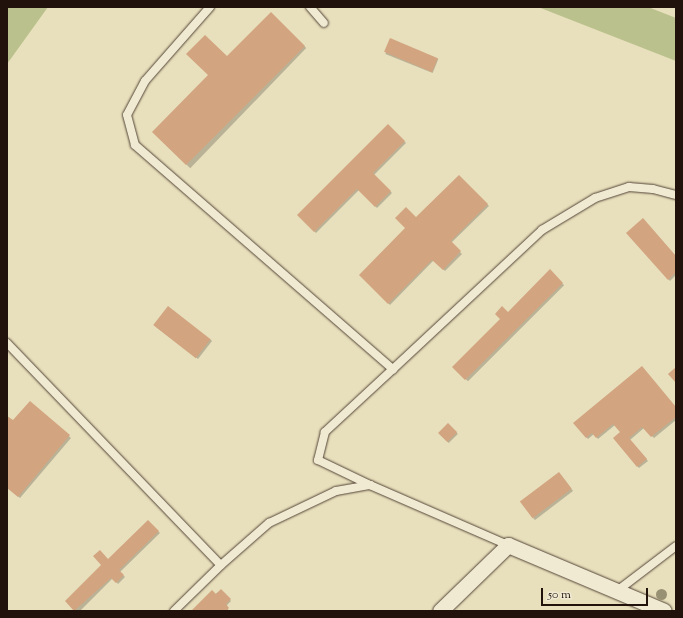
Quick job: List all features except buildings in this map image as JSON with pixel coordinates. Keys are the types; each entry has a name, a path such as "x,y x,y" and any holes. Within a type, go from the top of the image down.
{"street":[{"path":"440,611 508,545 664,611"}],"lane":[{"path":"210,7 145,81 127,115 135,145 393,369"},
{"path":"310,7 324,23"},
{"path":"508,545 370,485 318,460 325,432 542,230 595,198 629,187 653,188 676,195"},
{"path":"7,343 221,565"},
{"path":"174,611 221,565 269,523 336,491 370,485"},
{"path":"618,591 676,546"}],"green space":[{"path":"7,7 48,7 7,64"},
{"path":"538,7 648,7 676,18 676,61"}]}
